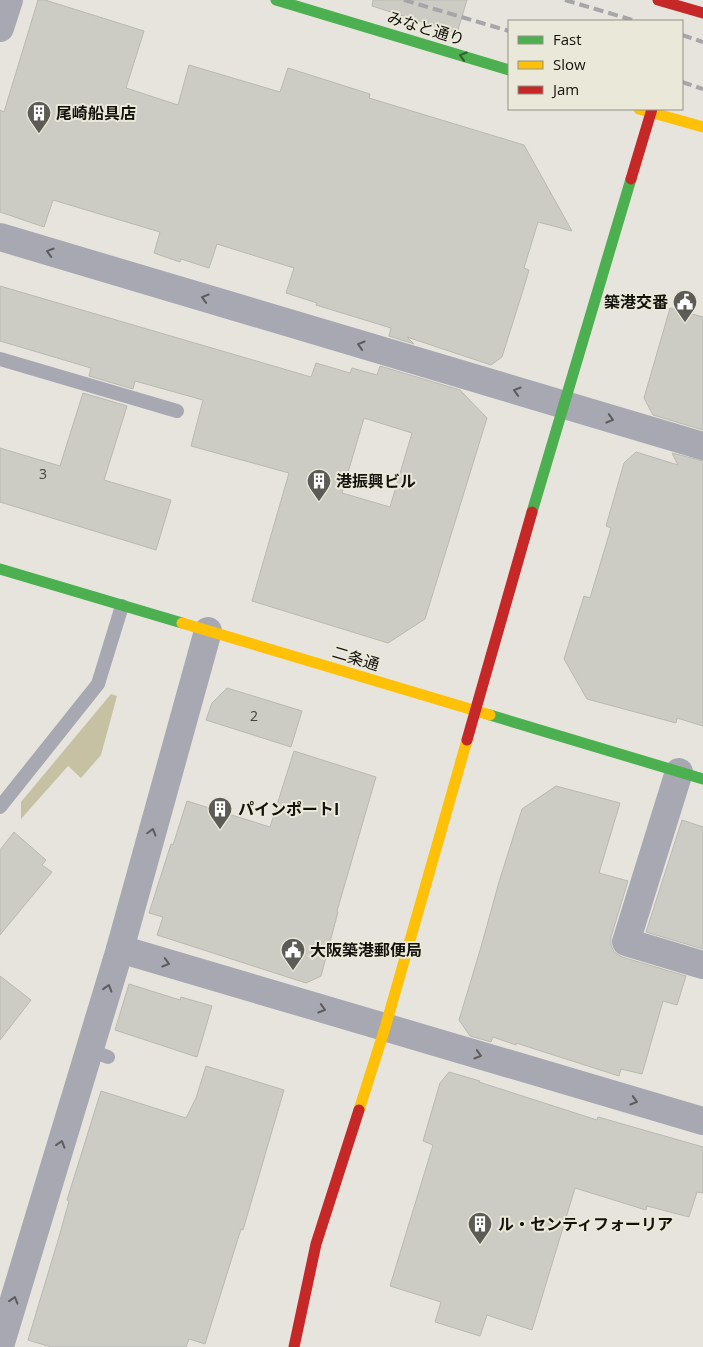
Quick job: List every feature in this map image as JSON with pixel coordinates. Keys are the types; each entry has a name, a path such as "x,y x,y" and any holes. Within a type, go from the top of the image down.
{"main road":[{"name":"みなと通り","path":"276,0 508,70"},
{"path":"658,0 687,4 703,13"},
{"path":"681,20 687,4"},
{"path":"294,1347 316,1244 385,1028 564,405 652,110 703,127"},
{"name":"二条通","path":"0,569 691,776"}],"street":[{"path":"0,28 9,0"},
{"path":"0,237 703,446"},
{"path":"0,1346 98,1054 120,949 208,631"},
{"path":"691,776 626,942 703,965"},
{"path":"120,949 703,1121"}],"lane":[{"path":"0,359 177,411"},
{"path":"0,807 98,684 122,606"}],"shaded area":[{"path":"111,694 117,696 101,755 81,778 68,766 21,819 21,802"}],"building":[{"path":"38,0 45,0 144,31 126,88 178,105 189,65 280,92 288,68 370,94 369,98 524,145 572,231 538,222 524,268 529,270 502,357 491,365 407,337 414,344 389,336 391,328 316,305 317,303 286,293 294,268 217,244 209,268 181,259 180,262 154,253 160,232 53,200 44,227 0,212 0,110 4,112"},
{"path":"373,0 467,0 457,33 372,6"},
{"path":"0,286 311,377 316,363 350,373 352,368 377,375 380,366 460,390 487,418 425,619 388,643 252,601 289,473 191,446 203,400 135,381 133,389 89,376 91,368 0,341","holes":["364,418 412,433 390,507 342,493"]},
{"path":"670,308 703,317 703,430 653,415 644,398"},
{"path":"83,393 127,406 104,480 171,500 156,550 0,502 0,448 60,466"},
{"path":"636,452 678,465 672,453 703,461 703,726 677,718 676,723 587,699 564,659 584,596 590,598 611,528 606,526 624,463"},
{"path":"227,688 302,711 291,747 206,720 212,703"},
{"path":"294,751 376,777 337,911 321,976 306,983 157,935 163,917 149,913 187,801 270,827"},
{"path":"556,786 620,803 599,873 628,881 611,937 611,945 614,952 622,957 686,976 677,1005 663,1001 642,1074 621,1069 619,1076 516,1043 516,1045 493,1037 491,1042 470,1036 459,1020 522,809"},
{"path":"682,820 703,827 703,949 646,932"},
{"path":"14,832 46,860 42,865 52,872 0,935 0,850"},
{"path":"0,976 31,1000 0,1040"},
{"path":"129,984 180,1000 181,997 212,1006 197,1057 115,1030"},
{"path":"206,1066 284,1090 243,1230 241,1229 205,1344 189,1339 186,1347 51,1347 28,1340 59,1237 69,1201 67,1200 101,1091 186,1118 196,1098"},
{"path":"449,1072 597,1120 598,1117 703,1147 703,1193 697,1192 689,1217 647,1206 646,1210 575,1188 532,1330 487,1315 480,1336 435,1322 441,1302 390,1286 433,1145 423,1141 440,1083"}],"railway":[{"path":"404,0 508,31"},
{"path":"565,0 633,20"},
{"path":"683,35 703,42"},
{"path":"683,82 703,89"}],"traffic: fast":[{"path":"276,0 508,70"},
{"path":"532,512 631,179"},
{"path":"0,569 182,623"},
{"path":"490,715 703,779"}],"traffic: slow":[{"path":"643,110 703,127"},
{"path":"182,623 490,715"},
{"path":"359,1110 385,1028 467,740"}],"traffic: jam":[{"path":"658,0 703,13"},
{"path":"631,179 652,110"},
{"path":"467,740 532,512"},
{"path":"294,1347 316,1244 359,1110"}],"place":[{"name":"尾崎船具店","path":"39,134"},
{"name":"築港交番","path":"685,323"},
{"name":"港振興ビル","path":"319,502"},
{"name":"パインポートI","path":"220,830"},
{"name":"大阪築港郵便局","path":"293,971"},
{"name":"ル・センティフォーリア","path":"480,1245"}]}
